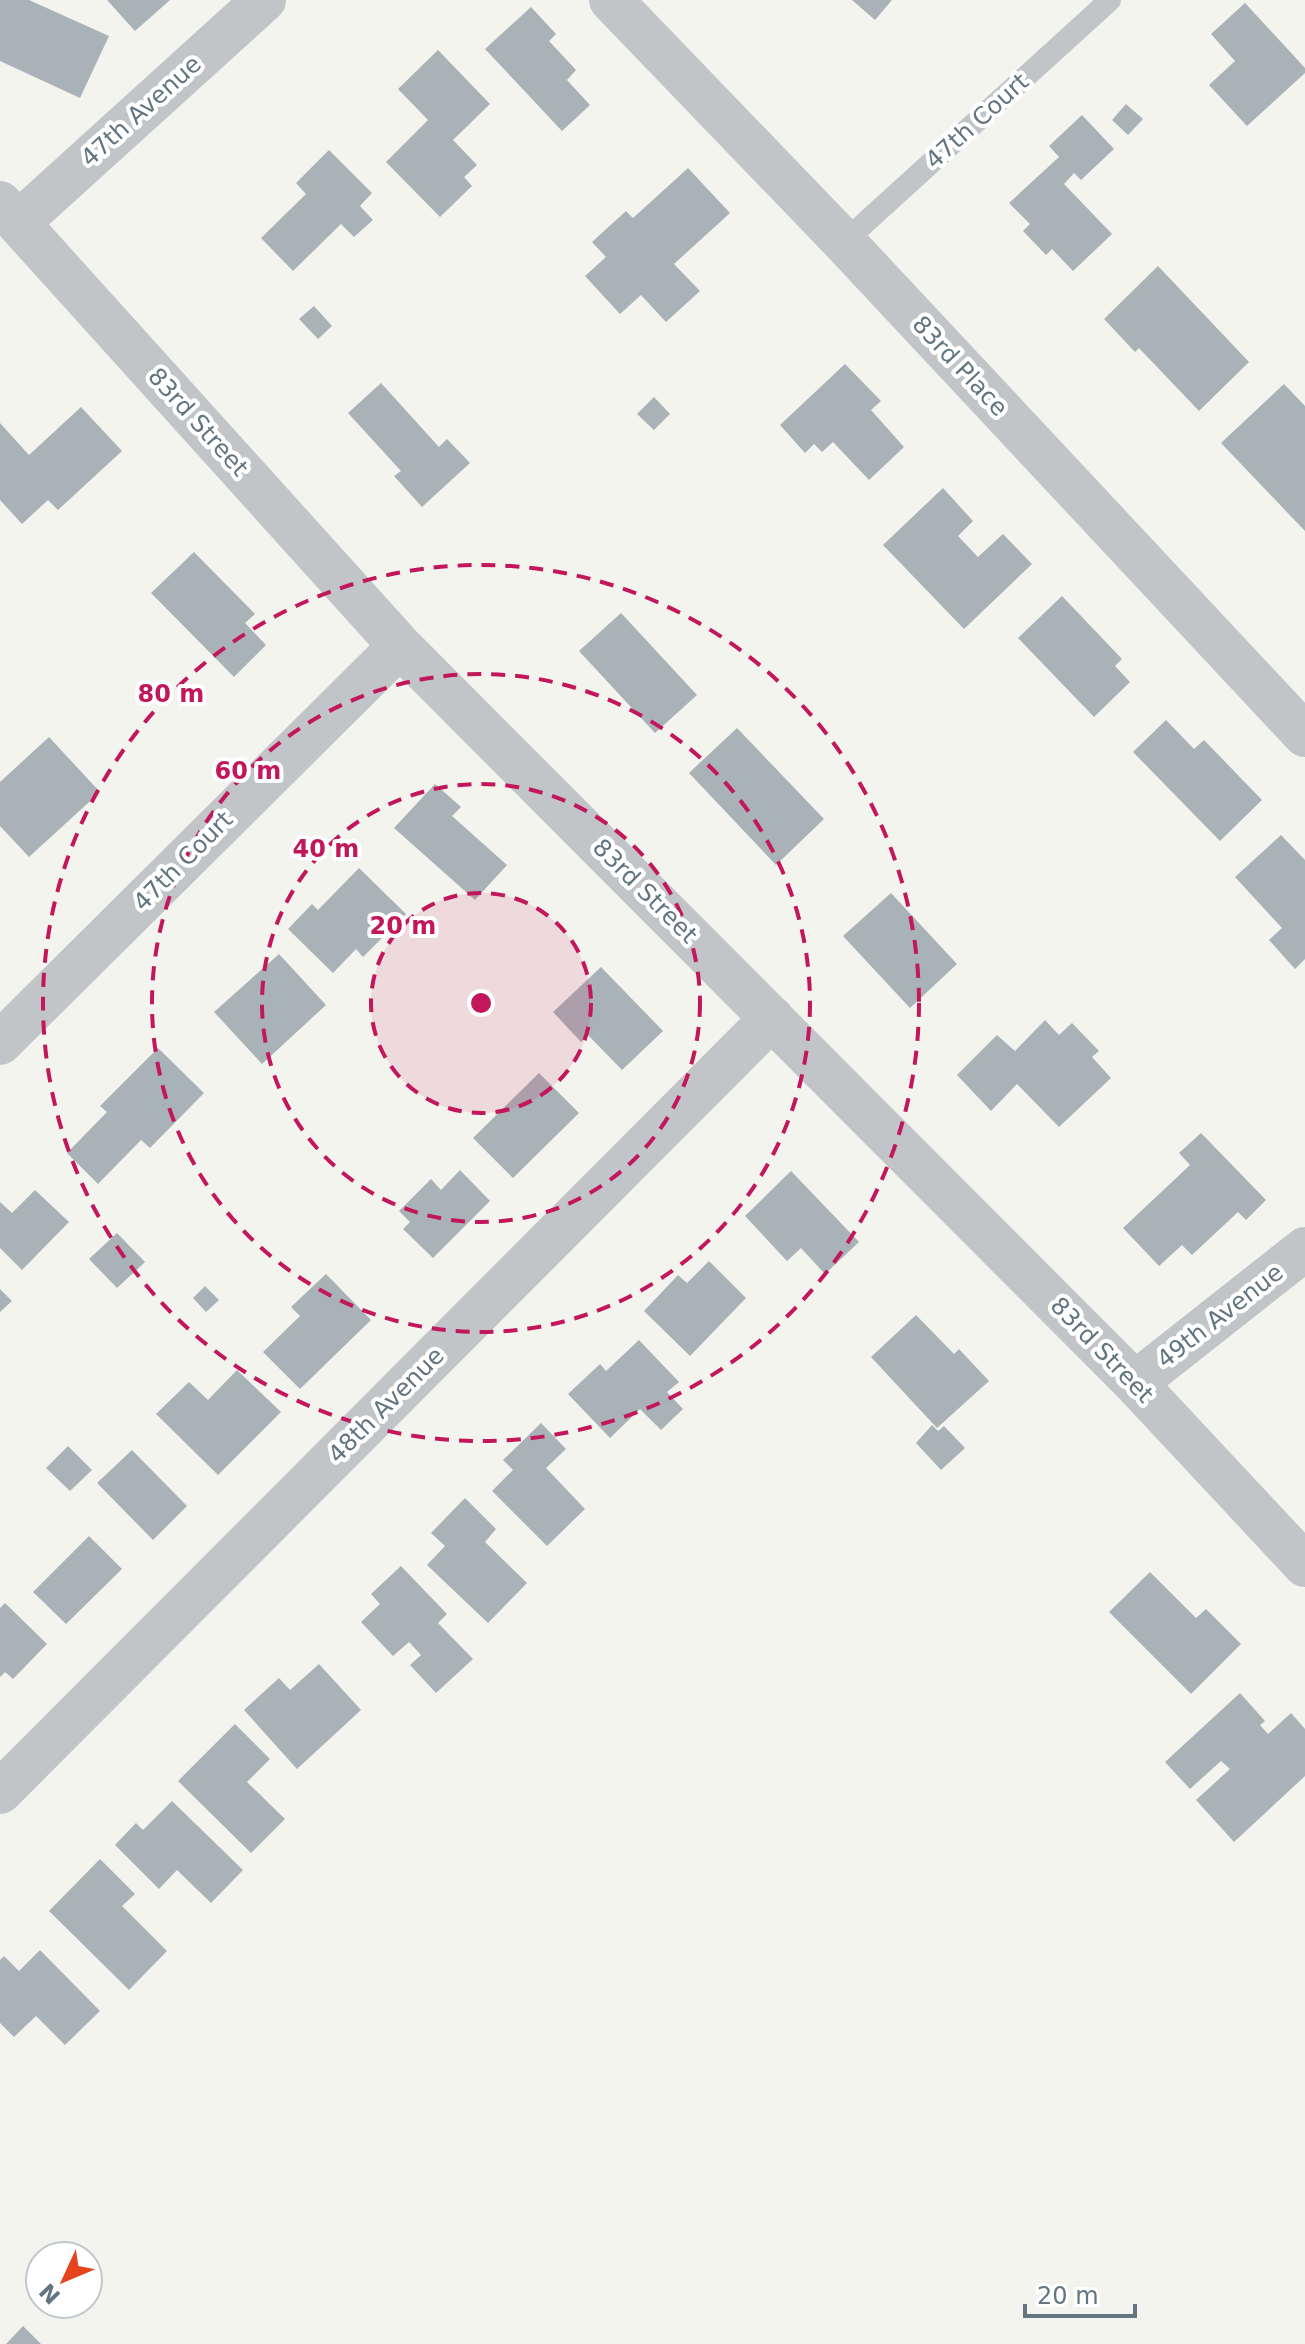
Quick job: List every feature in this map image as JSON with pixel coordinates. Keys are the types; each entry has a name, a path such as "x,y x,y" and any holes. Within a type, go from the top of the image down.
{"street":[{"name":"47th Avenue","path":"9,213 264,0"},
{"name":"83rd Place","path":"611,0 844,242 1305,735"},
{"name":"83rd Street","path":"9,213 400,646 1135,1383 1305,1565"},
{"name":"47th Court","path":"0,1043 400,646"},
{"name":"48th Avenue","path":"0,1792 772,1018"},
{"name":"49th Avenue","path":"1135,1383 1305,1249"}],"lane":[{"name":"47th Court","path":"844,242 1110,0"}],"building":[{"path":"0,0 29,0 109,36 80,98 0,61"},
{"path":"107,0 170,0 135,31"},
{"path":"852,0 892,0 875,20"},
{"path":"1245,3 1305,68 1305,73 1247,126 1209,85 1235,61 1211,34"},
{"path":"531,7 556,34 549,41 576,70 567,80 590,105 562,131 485,49"},
{"path":"438,50 490,104 453,140 477,165 464,177 472,186 440,217 386,162 428,120 398,89"},
{"path":"1126,104 1143,119 1128,135 1112,120"},
{"path":"1082,115 1114,149 1081,180 1074,173 1064,184 1112,234 1073,271 1052,249 1046,255 1023,231 1030,224 1009,203 1059,157 1049,146"},
{"path":"329,150 372,193 360,206 373,220 354,237 341,224 293,271 261,238 306,194 296,183"},
{"path":"688,168 730,213 674,264 700,291 666,322 641,295 620,314 585,276 606,257 592,242 626,211 633,218"},
{"path":"1158,266 1249,362 1199,411 1139,348 1135,352 1104,319"},
{"path":"314,306 332,326 318,339 299,319"},
{"path":"845,364 881,401 871,410 904,447 869,480 833,442 822,452 814,444 805,453 780,425"},
{"path":"381,383 439,447 447,439 470,463 422,507 394,476 401,471 348,413"},
{"path":"1284,384 1305,406 1305,531 1221,443"},
{"path":"654,397 670,414 654,430 637,414"},
{"path":"81,407 122,451 58,510 48,500 22,524 0,500 0,423 29,455"},
{"path":"943,488 973,521 958,536 978,557 1003,534 1032,564 964,629 883,545"},
{"path":"194,552 255,614 245,623 266,645 234,677 151,593"},
{"path":"1062,596 1122,659 1115,666 1130,682 1094,717 1018,638"},
{"path":"621,613 697,695 655,733 579,651"},
{"path":"1166,720 1194,749 1204,740 1262,800 1220,841 1133,752"},
{"path":"737,728 824,819 776,865 689,773"},
{"path":"49,737 100,792 29,857 0,826 0,782"},
{"path":"435,784 461,807 452,816 507,865 475,900 394,828"},
{"path":"1281,835 1305,860 1305,959 1295,969 1269,940 1282,928 1235,877"},
{"path":"359,868 406,914 363,957 356,949 333,973 288,929 312,904 318,910"},
{"path":"891,893 957,964 910,1008 843,936"},
{"path":"279,954 326,1005 262,1064 214,1012"},
{"path":"601,967 663,1031 622,1070 588,1035 581,1042 553,1012"},
{"path":"1045,1020 1059,1035 1072,1023 1099,1051 1092,1057 1111,1078 1059,1127 1017,1084 991,1111 957,1075 997,1035 1015,1051"},
{"path":"158,1048 204,1093 150,1148 141,1140 98,1184 67,1153 107,1112 100,1106"},
{"path":"539,1073 579,1113 513,1178 473,1138"},
{"path":"1201,1133 1266,1200 1246,1220 1238,1212 1192,1255 1182,1245 1159,1266 1123,1228 1190,1165 1179,1153"},
{"path":"460,1170 490,1201 433,1258 403,1229 410,1222 399,1211 431,1179 441,1190"},
{"path":"791,1171 859,1242 825,1274 801,1248 787,1261 745,1216"},
{"path":"35,1190 69,1222 22,1270 0,1248 0,1202 12,1213"},
{"path":"117,1233 145,1262 117,1288 89,1259"},
{"path":"709,1261 746,1298 690,1356 644,1311 678,1275 687,1283"},
{"path":"326,1274 371,1320 300,1389 263,1352 300,1316 291,1307"},
{"path":"205,1286 219,1300 206,1312 193,1298"},
{"path":"0,1289 12,1301 0,1312"},
{"path":"916,1315 954,1354 959,1349 989,1381 937,1428 871,1357"},
{"path":"639,1340 679,1382 667,1392 683,1409 661,1430 640,1409 610,1438 568,1394 600,1364 606,1371"},
{"path":"237,1370 281,1412 218,1475 156,1414 189,1382 208,1400"},
{"path":"541,1423 566,1449 546,1468 585,1509 547,1546 492,1491 513,1470 503,1460"},
{"path":"932,1425 938,1431 944,1426 965,1448 941,1470 916,1443"},
{"path":"68,1446 92,1470 70,1491 46,1468"},
{"path":"132,1450 187,1506 153,1540 97,1483"},
{"path":"465,1498 496,1529 485,1542 527,1583 488,1623 427,1565 445,1546 431,1533"},
{"path":"89,1536 122,1569 66,1624 33,1592"},
{"path":"401,1566 447,1614 438,1623 473,1659 436,1693 410,1665 421,1655 409,1642 393,1656 361,1622 380,1604 371,1594"},
{"path":"1150,1572 1196,1618 1206,1609 1241,1644 1191,1694 1109,1612"},
{"path":"5,1603 47,1644 13,1679 5,1672 0,1677 0,1608"},
{"path":"319,1664 361,1710 297,1769 244,1710 279,1678 290,1690"},
{"path":"1240,1693 1265,1721 1260,1725 1268,1734 1291,1713 1305,1729 1305,1776 1234,1842 1196,1800 1230,1769 1221,1761 1190,1789 1165,1762"},
{"path":"235,1724 270,1759 247,1782 285,1819 251,1853 178,1781"},
{"path":"172,1801 243,1870 211,1903 177,1870 159,1889 115,1845 136,1823 143,1830"},
{"path":"100,1859 135,1894 122,1906 167,1951 129,1990 49,1911"},
{"path":"40,1950 100,2011 65,2045 36,2016 14,2037 0,2023 0,1960 4,1956 19,1971"},
{"path":"23,2326 41,2344 6,2344"}]}
